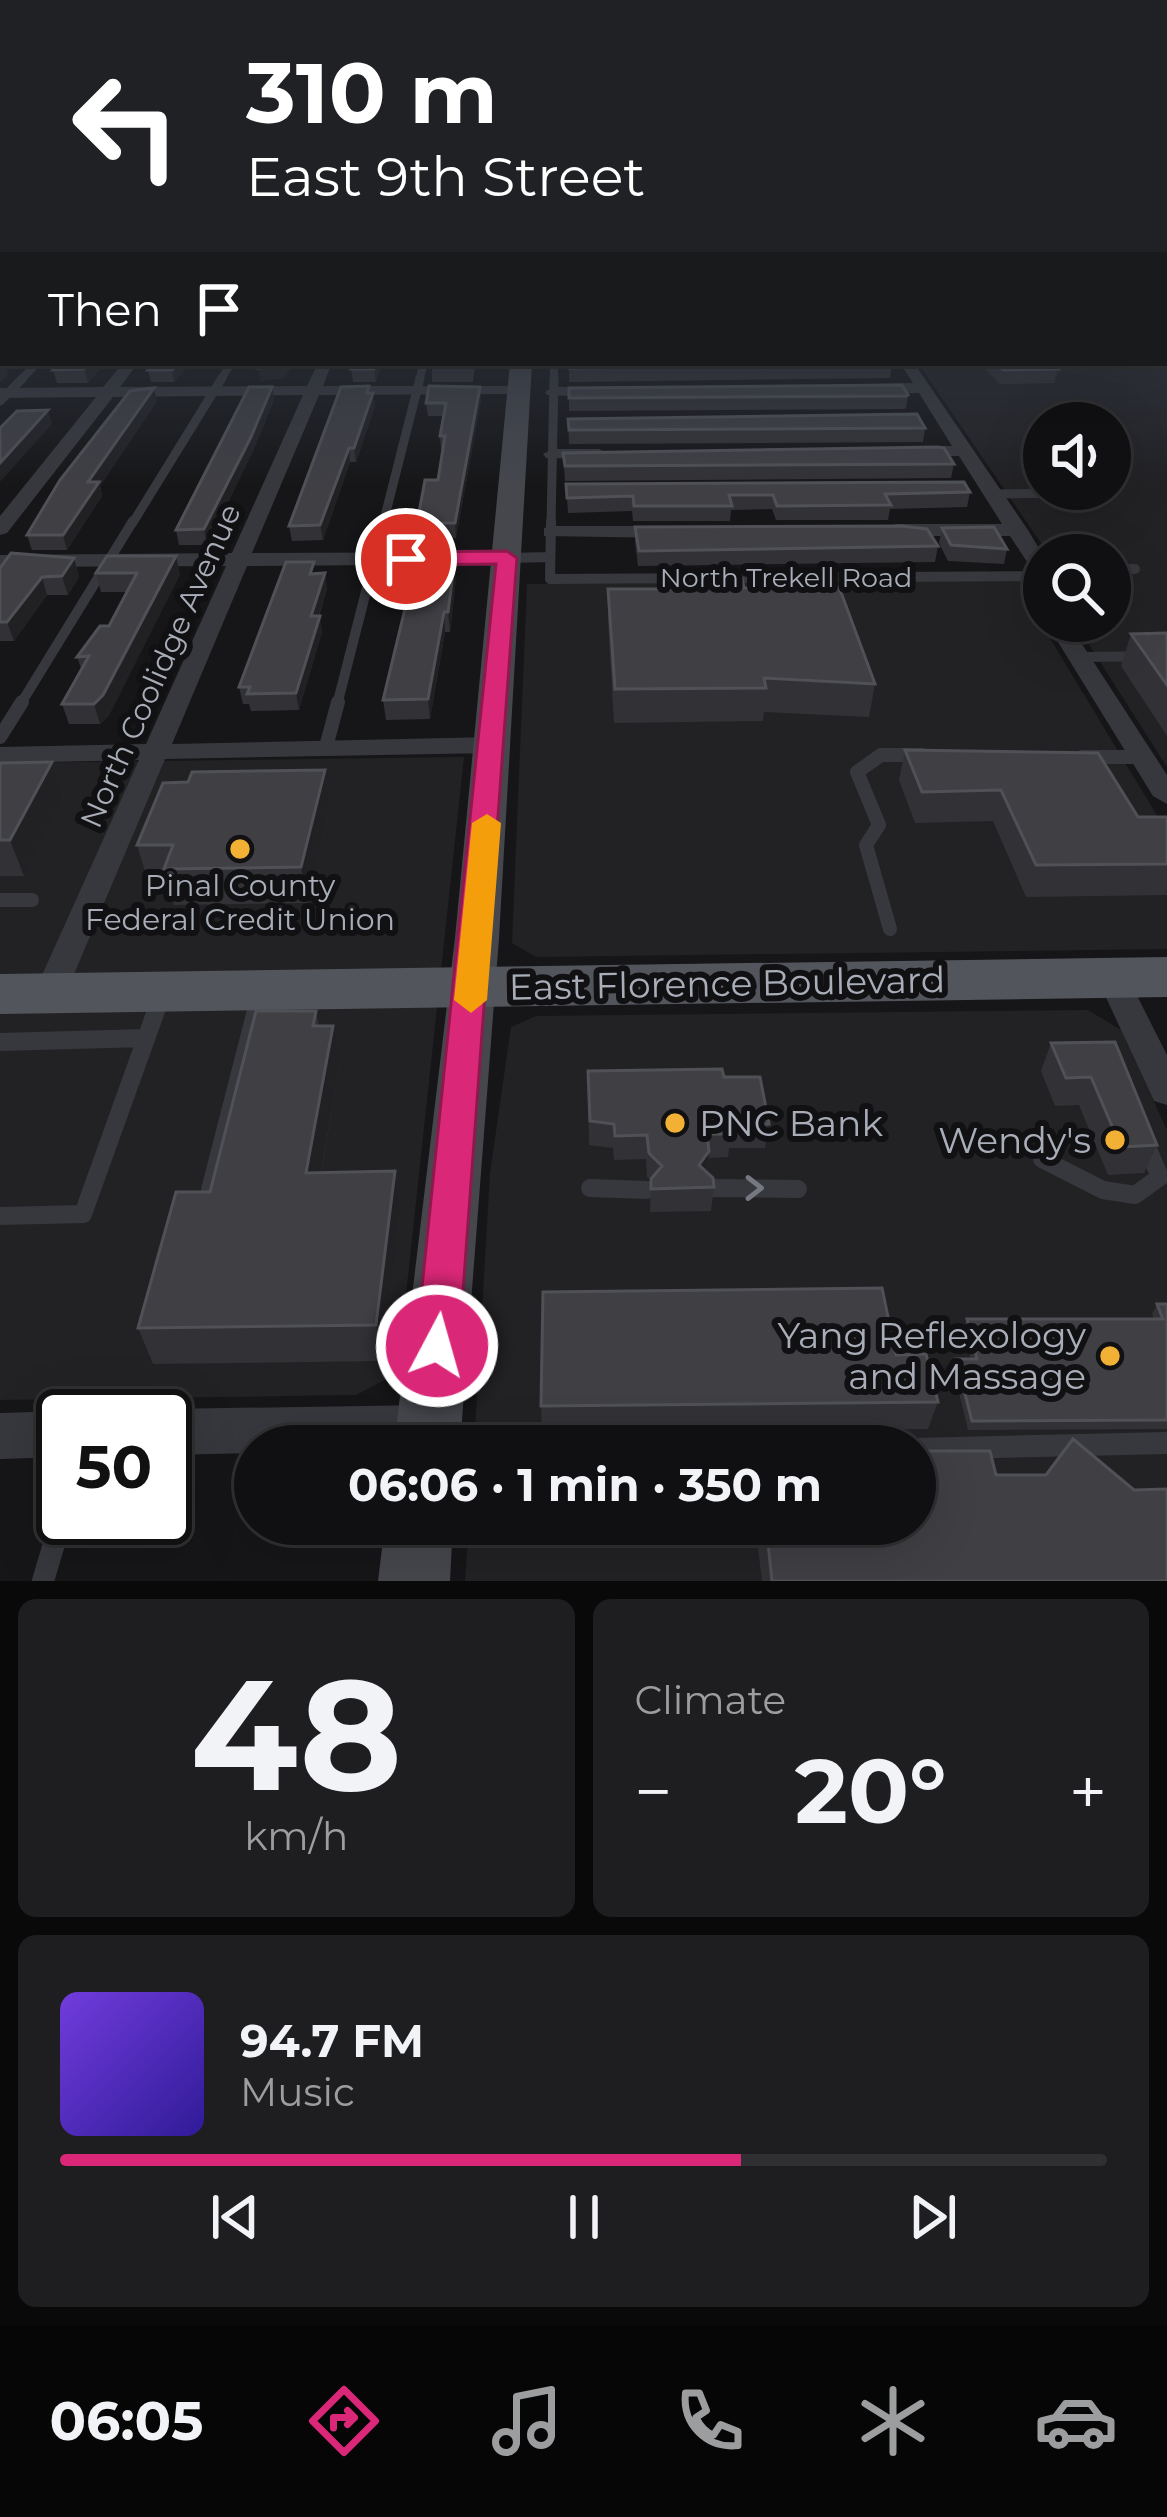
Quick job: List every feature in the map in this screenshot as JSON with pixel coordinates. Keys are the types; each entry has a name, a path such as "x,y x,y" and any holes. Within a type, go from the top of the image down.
{"main road":[{"path":"429,1425 493,746 520,376"},
{"name":"East Florence Boulevard","path":"25,993 154,1015 261,990 1167,977"},
{"path":"414,1581 417,1545"}],"street":[{"path":"0,529 129,366"},
{"name":"North Coolidge Avenue","path":"25,993 156,754 325,366"},
{"path":"909,366 1023,538"},
{"path":"3,396 417,390 520,376"},
{"path":"854,389 923,388"},
{"path":"553,392 622,391"},
{"path":"895,451 963,451"},
{"path":"552,454 621,454"},
{"path":"878,530 1018,530"},
{"path":"551,532 691,532"},
{"path":"0,561 507,558"},
{"path":"1069,642 1167,796"},
{"path":"0,755 493,746"},
{"path":"1113,977 1154,1081"},
{"path":"192,1433 234,1433"},
{"path":"0,1436 36,1435"}],"lane":[{"path":"3,396 34,366"},
{"path":"0,737 229,366"},
{"path":"326,747 423,366"},
{"path":"507,558 550,557 554,366"},
{"path":"919,418 942,418"},
{"path":"553,420 576,420"},
{"path":"965,487 1023,492"},
{"path":"551,490 574,489"},
{"name":"North Trekell Road","path":"550,557 550,579 1023,572"},
{"path":"1079,657 1167,656"},
{"path":"890,929 866,845 880,825 857,772 881,755 949,755"},
{"path":"1063,756 1143,757"},
{"path":"1085,757 1096,775"},
{"path":"0,900 32,900"},
{"path":"210,1190 261,990"},
{"path":"0,1042 154,1015 83,1214 0,1216"},
{"path":"1042,1159 1099,1191 1135,1195 1154,1188 1160,1177 1132,1114"},
{"path":"590,1188 647,1190"},
{"path":"710,1188 798,1189"},
{"path":"936,1448 1167,1443"},
{"path":"43,1581 54,1545"}],"shaded area":[{"path":"920,366 1167,366 1167,767 1087,642 1131,642 1131,534 1035,534"},
{"path":"1023,581 1023,642 1052,642 1167,832 1167,949 536,957 512,943 527,584"},
{"path":"464,757 399,1360 392,1376 356,1395 192,1397 192,1389 36,1389 36,1399 0,1400 0,763"},
{"path":"1088,1010 1121,1030 1167,1130 1167,1581 465,1581 468,1545 936,1545 936,1425 475,1425 490,1173 511,1027 536,1016"}],"building":[{"path":"56,366 87,366 84,369 53,370"},
{"path":"151,366 175,366 172,370 148,370"},
{"path":"569,366 730,366 569,368"},
{"path":"999,366 1058,369 1003,370"},
{"path":"902,385 906,396 569,398 569,388"},
{"path":"369,386 367,393 373,393 354,448 349,448 320,525 289,526 341,387"},
{"path":"429,386 480,387 455,523 417,523 425,480 438,480 445,436 440,436 446,403 426,403"},
{"path":"249,387 272,387 251,437 204,529 176,530"},
{"path":"154,388 88,482 99,482 63,535 27,535 60,480 130,391"},
{"path":"48,410 0,463 0,428 17,411"},
{"path":"917,414 925,428 569,430 568,419"},
{"path":"944,448 954,464 565,466 563,453"},
{"path":"964,482 970,492 885,494 891,505 777,506 773,495 729,495 732,506 634,506 633,496 567,498 566,484"},
{"path":"635,527 927,529 938,546 639,551"},
{"path":"994,527 1007,549 951,545 942,528"},
{"path":"11,553 74,558 62,576 42,577 7,622 0,622 0,568"},
{"path":"107,556 176,556 103,695 94,704 62,704 89,656 77,657 100,626 109,626 137,573 96,573"},
{"path":"417,559 455,559 428,699 383,700"},
{"path":"286,562 314,562 310,574 325,573 311,616 320,616 296,693 247,694 250,687 239,687"},
{"path":"694,578 742,578 744,588 839,587 875,684 764,678 766,688 615,689 608,589 676,589 676,585 695,584"},
{"path":"1167,633 1167,685 1131,634"},
{"path":"905,750 1098,753 1138,817 1167,817 1167,864 1036,865 1001,790 922,792"},
{"path":"52,762 10,840 0,840 0,763"},
{"path":"325,770 301,867 164,869 173,845 137,845 163,783 188,782 192,772"},
{"path":"256,1011 316,1011 313,1026 333,1026 306,1173 395,1171 376,1325 138,1328 176,1192 210,1192"},
{"path":"1115,1042 1157,1145 1121,1147 1091,1077 1066,1078 1051,1043"},
{"path":"722,1069 724,1077 760,1077 769,1124 729,1124 731,1134 707,1134 709,1151 699,1165 713,1178 714,1187 651,1189 651,1179 662,1166 649,1153 647,1135 615,1136 614,1124 590,1121 588,1071"},
{"path":"882,1288 896,1355 926,1354 938,1402 541,1406 543,1292"},
{"path":"1157,1304 1167,1304 1167,1420 972,1421 956,1359 977,1359 967,1319 1163,1319"},
{"path":"1073,1439 1134,1490 1167,1489 1167,1581 772,1581 768,1545 936,1545 936,1451 990,1451 996,1475 1046,1475"}],"slow traffic":[{"path":"471,1000 487,823"}],"place":[{"name":"Pinal County Federal Credit Union","path":"240,849"},
{"name":"PNC Bank","path":"675,1123"},
{"name":"Wendy's","path":"1115,1140"},
{"name":"Yang Reflexology and Massage","path":"1110,1356"}],"route":[{"path":"406,559 507,558 483,871 437,1346"}]}
